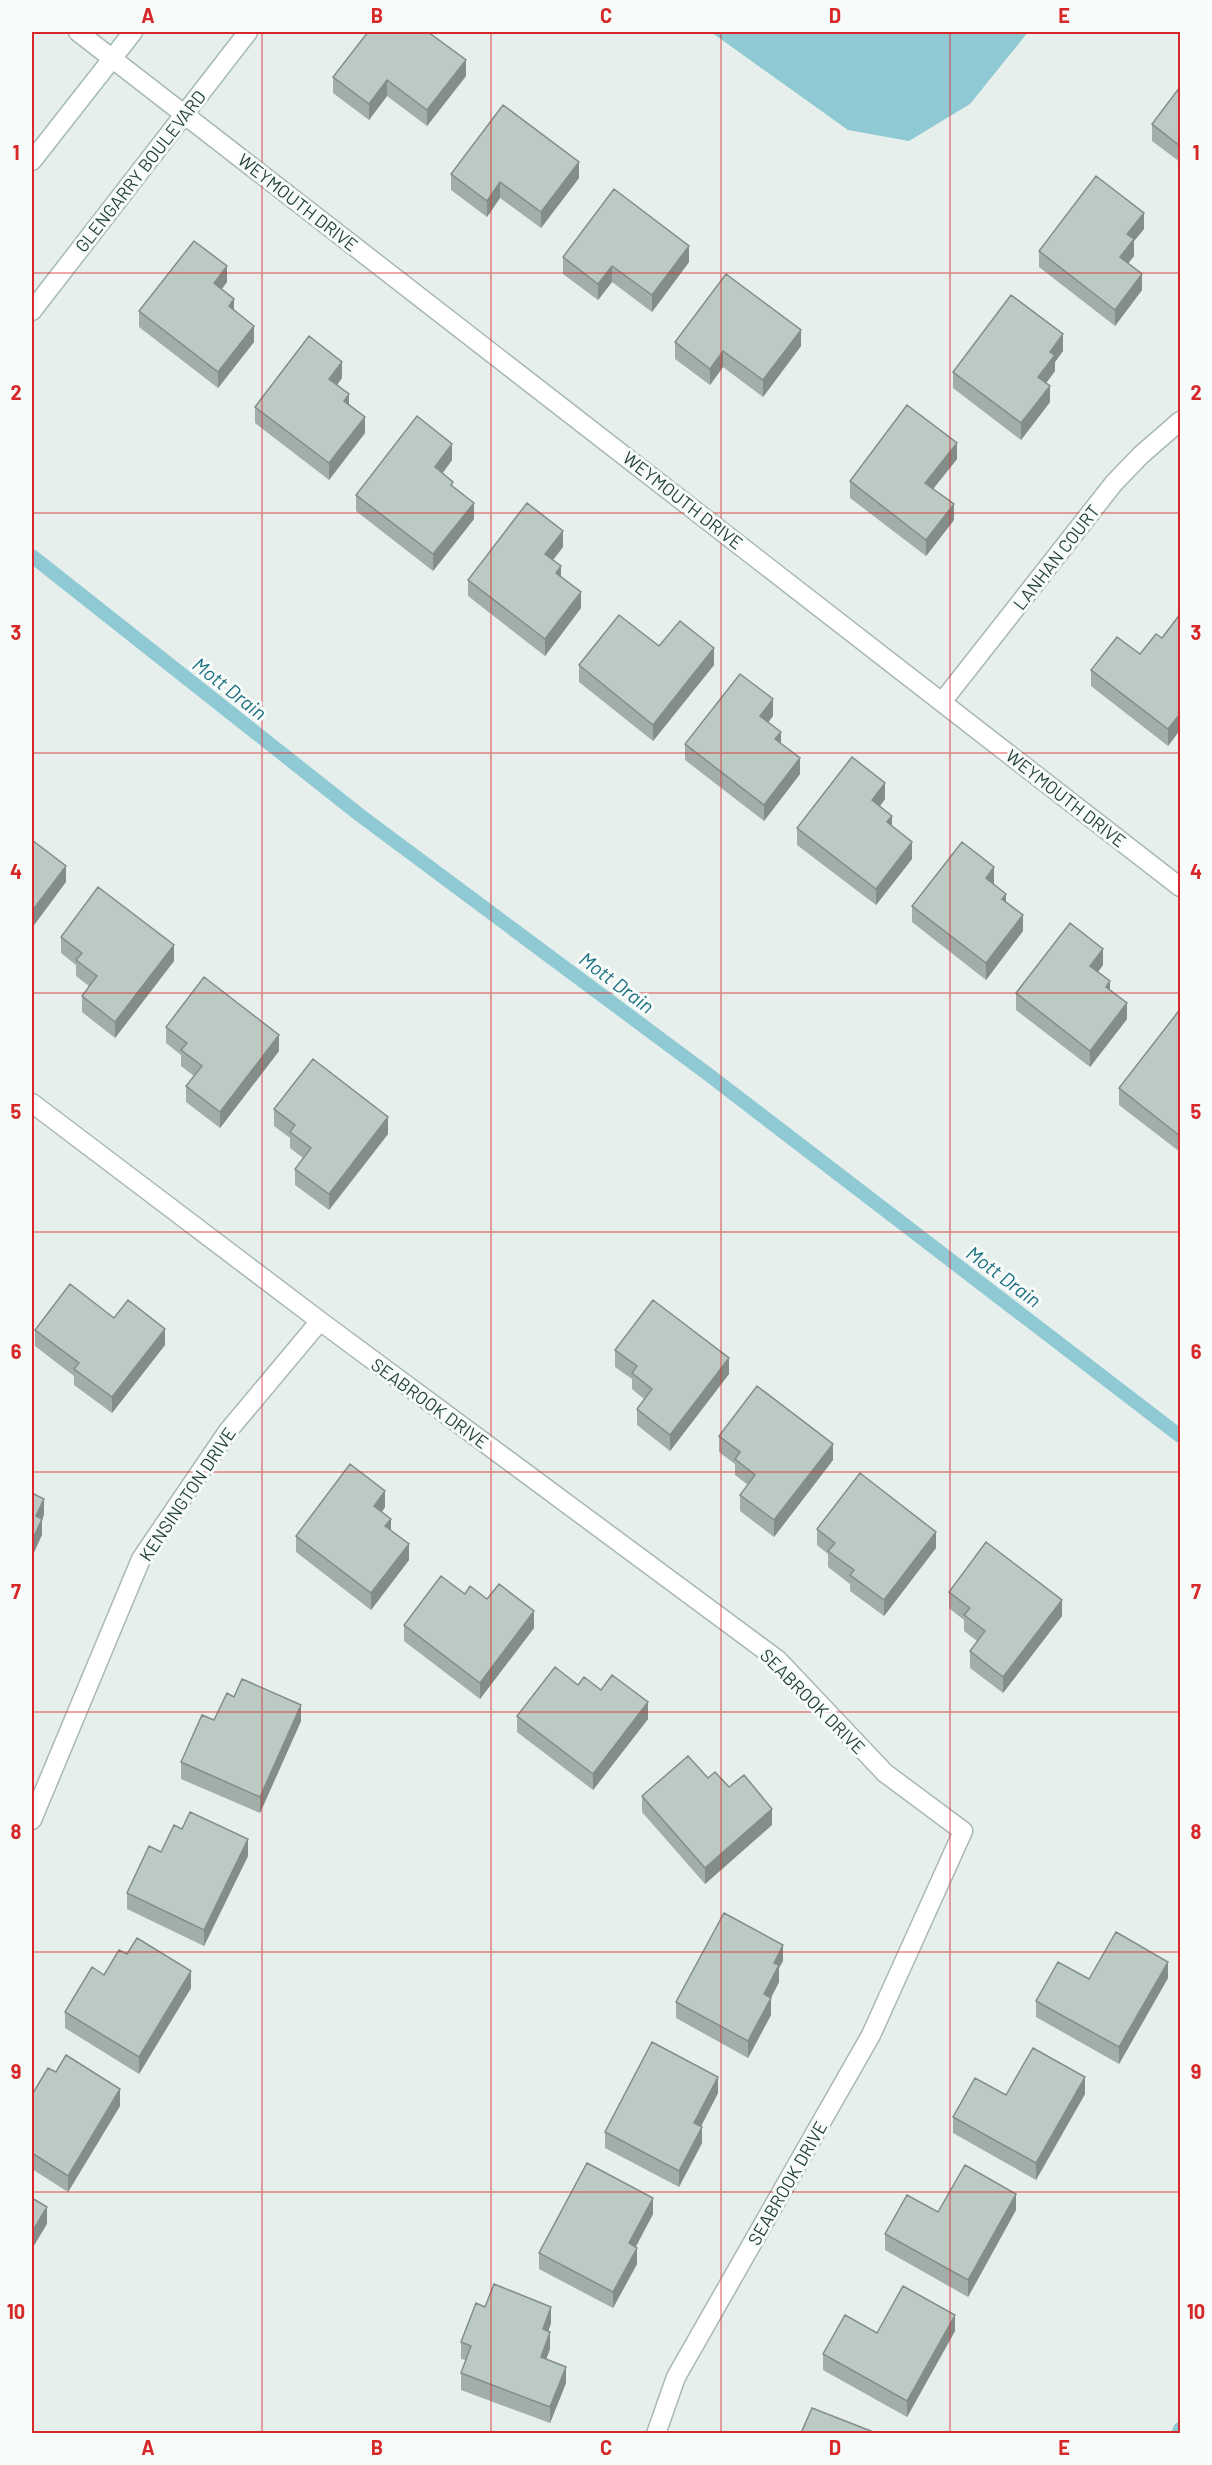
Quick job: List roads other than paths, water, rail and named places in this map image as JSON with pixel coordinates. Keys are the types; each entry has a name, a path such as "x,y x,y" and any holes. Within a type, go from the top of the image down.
{"street":[{"name":"WEYMOUTH DRIVE","path":"78,32 1180,887"},
{"path":"32,161 133,32"},
{"name":"GLENGARRY BOULEVARD","path":"32,311 249,32"},
{"name":"LANHAN COURT","path":"942,702 1114,483 1140,455 1180,421"},
{"name":"SEABROOK DRIVE","path":"32,1102 320,1322 778,1660 885,1773 963,1831 871,2035 676,2377 656,2433"},
{"name":"KENSINGTON DRIVE","path":"32,1820 141,1559 228,1431 320,1322"}],"water":[{"path":"711,32 1028,32 970,104 909,141 848,130"}],"waterway":[{"name":"Mott Drain","path":"32,556 361,816 709,1075 1180,1436"},
{"name":"Mott Drain","path":"1178,2434 1180,2429"}]}
